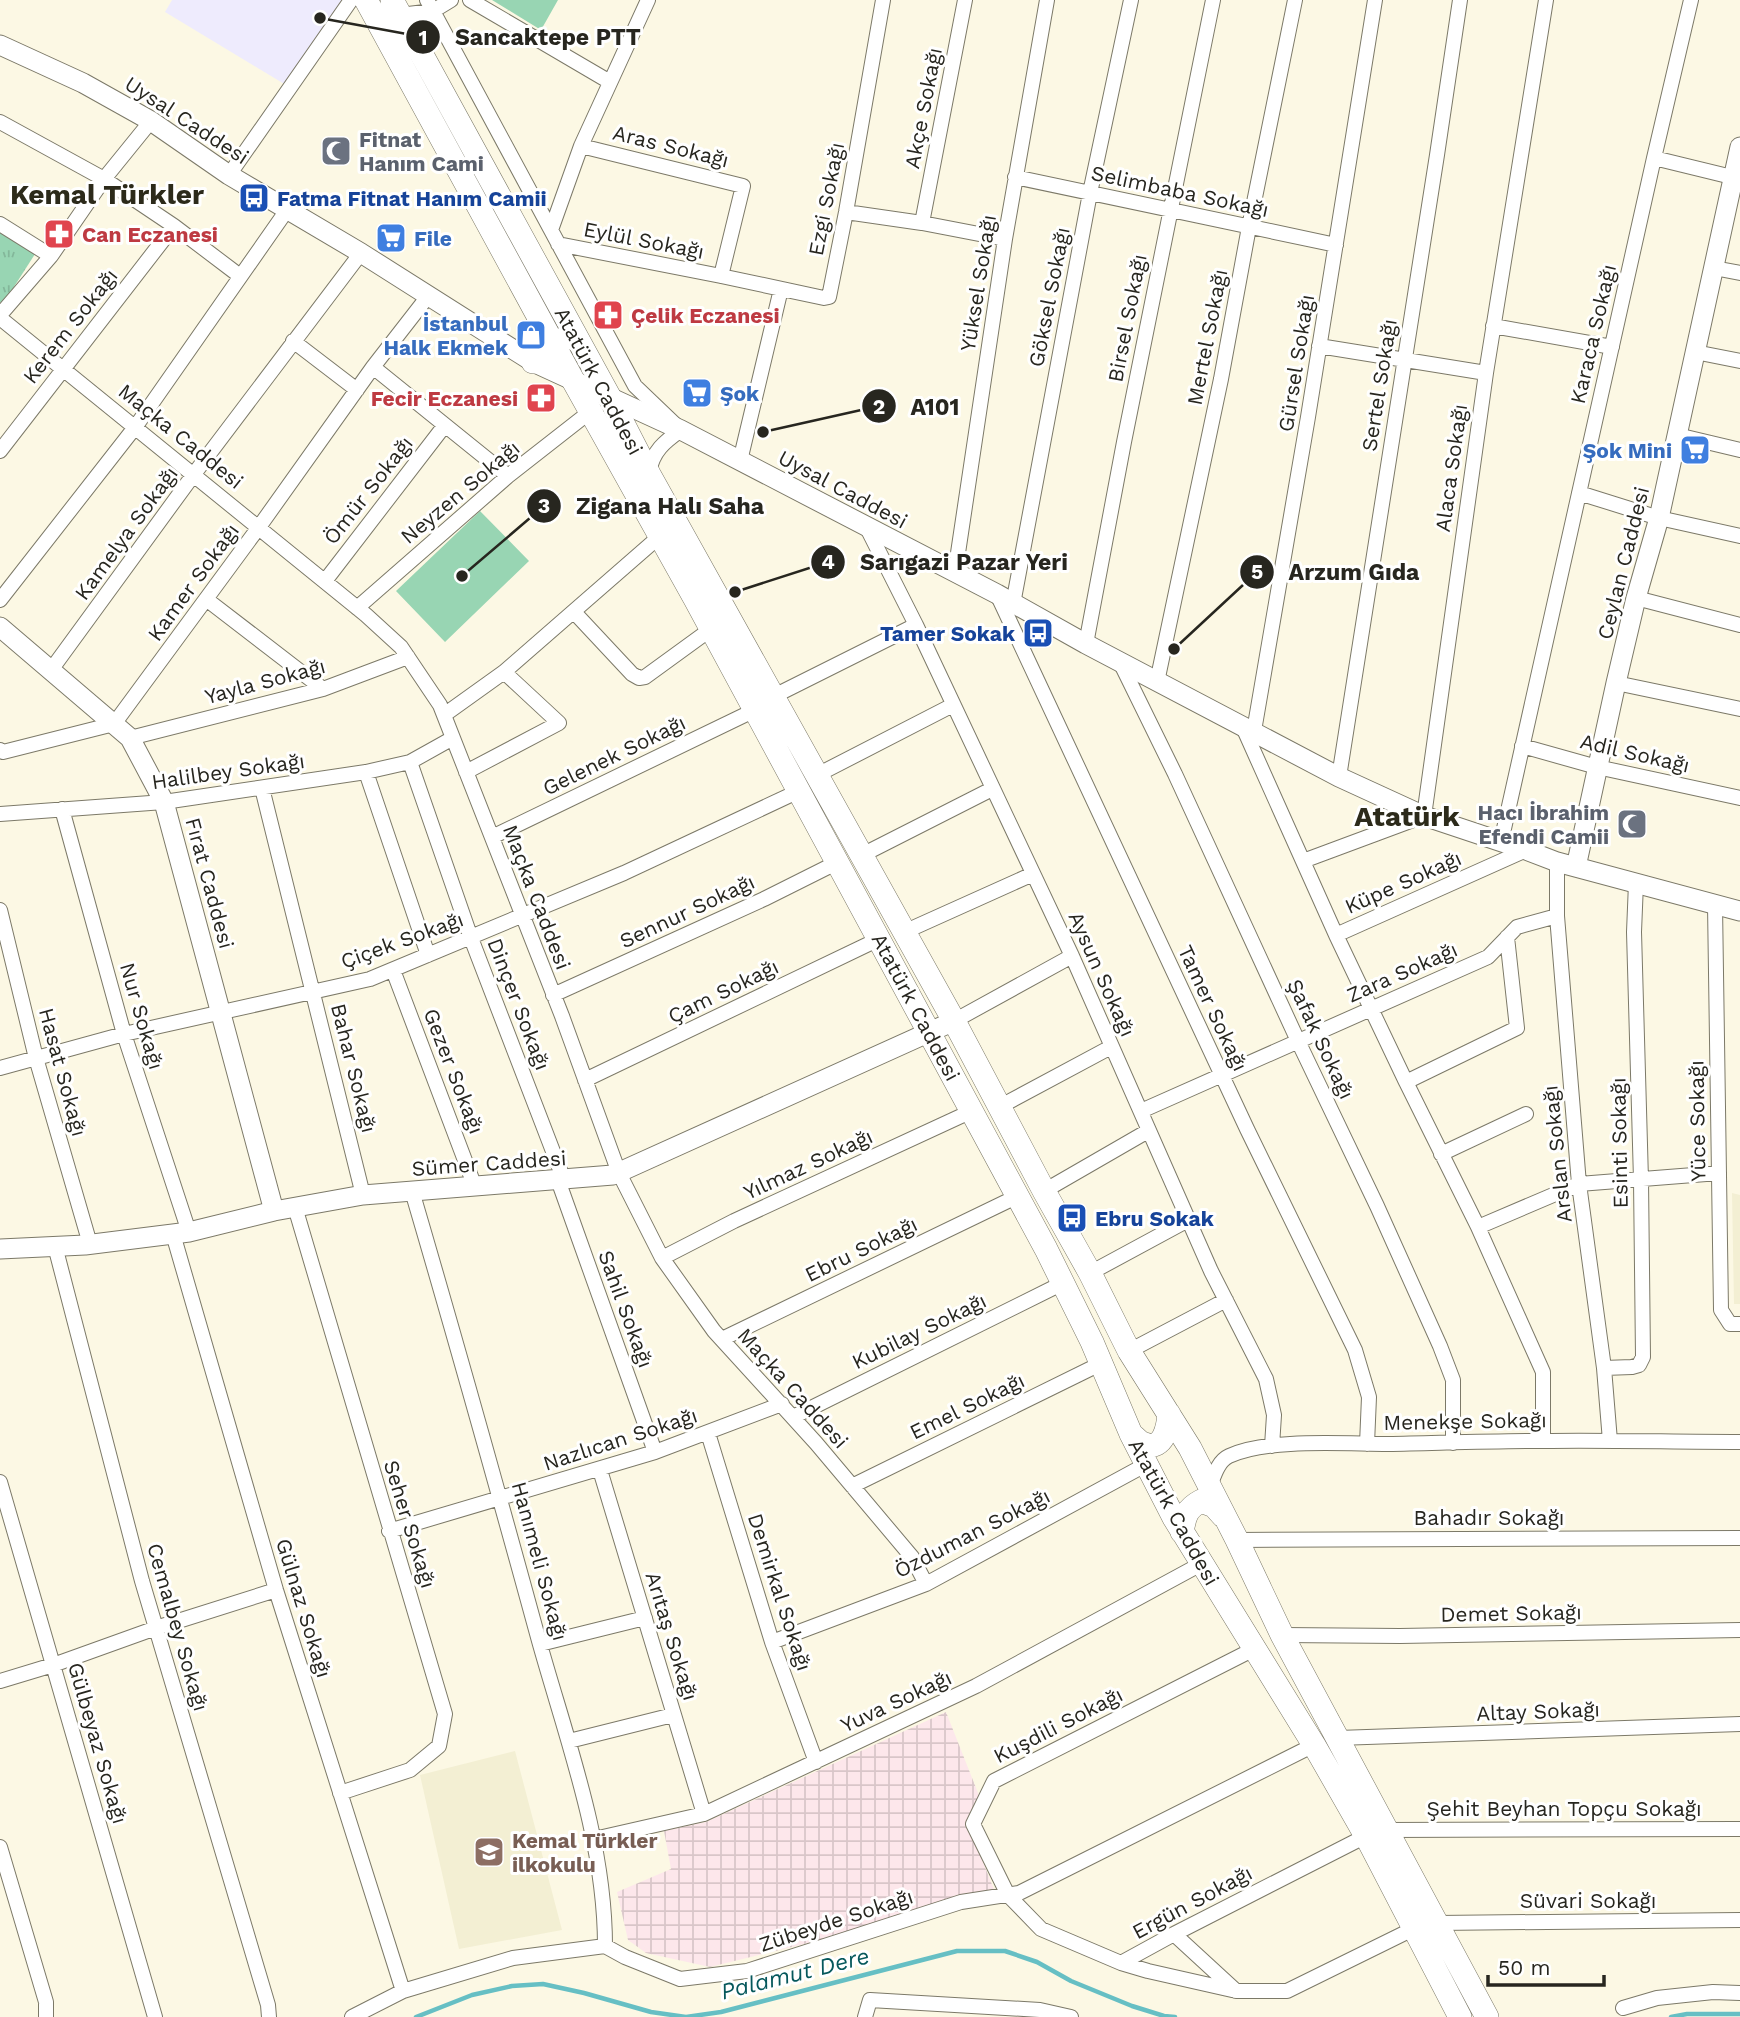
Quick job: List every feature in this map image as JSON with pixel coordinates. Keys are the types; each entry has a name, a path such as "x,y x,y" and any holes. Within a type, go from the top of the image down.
{"main road":[{"name":"Atatürk Caddesi","path":"366,0 1018,1196 1092,1342 1131,1434 1182,1532 1314,1745 1377,1833"},
{"name":"Atatürk Caddesi","path":"396,8 649,474 954,1021 1129,1351 1190,1448 1282,1635 1338,1738 1377,1833 1426,1926 1487,2017"},
{"path":"533,362 556,349 562,341 568,322"},
{"path":"1131,1434 1146,1445 1155,1444 1163,1438 1167,1430 1169,1414"},
{"path":"1182,1532 1186,1514 1192,1506 1202,1502 1214,1506 1232,1531"},
{"name":"Atatürk Caddesi","path":"1426,1926 1460,2017"}],"street":[{"path":"229,175 351,0"},
{"path":"396,8 451,0"},
{"path":"470,0 610,82"},
{"path":"551,230 581,146 648,0"},
{"name":"Ezgi Sokağı","path":"721,276 829,297 883,0"},
{"name":"Akçe Sokağı","path":"922,223 965,0"},
{"name":"Yüksel Sokağı","path":"955,573 1005,239 1047,0"},
{"name":"Göksel Sokağı","path":"1005,599 1131,0"},
{"name":"Birsel Sokağı","path":"1086,644 1213,0"},
{"name":"Mertel Sokağı","path":"1157,682 1221,379 1295,0"},
{"name":"Gürsel Sokağı","path":"1249,728 1286,552 1375,0"},
{"name":"Sertel Sokağı","path":"1339,777 1460,0"},
{"name":"Alaca Sokağı","path":"1424,816 1493,326 1546,0"},
{"name":"Karaca Sokağı","path":"1501,842 1691,0"},
{"path":"430,5 635,386 681,430 665,442 652,458 649,474"},
{"name":"Uysal Caddesi","path":"0,45 83,83 151,121 229,175 361,253 533,362 681,430 1339,777 1424,816 1566,864 1740,911"},
{"path":"0,316 51,256 104,178 151,121"},
{"path":"0,122 104,178 240,275"},
{"name":"Aras Sokağı","path":"581,146 743,186 721,276"},
{"name":"Ceylan Caddesi","path":"1566,864 1597,767 1636,598 1659,518 1736,178 1740,147"},
{"path":"1654,158 1736,178"},
{"name":"Selimbaba Sokağı","path":"1015,177 1336,246"},
{"path":"0,600 136,426 286,210"},
{"path":"846,212 1005,239"},
{"path":"0,224 51,256"},
{"name":"Kerem Sokağı","path":"0,452 174,226"},
{"name":"Eylül Sokağı","path":"558,244 721,276"},
{"name":"Kamelya Sokağı","path":"51,670 194,474 361,253"},
{"path":"1714,268 1740,273"},
{"path":"740,461 780,289"},
{"name":"Kamer Sokağı","path":"114,724 373,367 429,295"},
{"name":"Maçka Caddesi","path":"0,316 325,581 401,647 440,705 619,1172 662,1258 714,1331 782,1404 912,1557 926,1584"},
{"path":"1493,326 1612,347"},
{"path":"293,341 357,390"},
{"path":"1318,346 1486,373"},
{"path":"1695,352 1740,361"},
{"path":"373,367 508,476"},
{"name":"Neyzen Sokağı","path":"357,608 508,476 592,411"},
{"name":"Ömür Sokağı","path":"325,581 445,425"},
{"path":"1677,435 1740,450"},
{"path":"1579,493 1659,518 1740,536"},
{"name":"Aysun Sokağı","path":"866,526 916,625 1072,956 1188,1220 1266,1379 1274,1415 1272,1446"},
{"path":"444,715 504,671 660,536"},
{"path":"1636,598 1740,625"},
{"path":"206,599 323,689"},
{"name":"Tamer Sokağı","path":"1005,599 1222,1076 1355,1350 1369,1397 1367,1444"},
{"path":"574,612 632,674 639,678 645,677 711,629"},
{"path":"774,696 916,625"},
{"name":"Fırat Caddesi","path":"0,627 130,738 164,802 274,1211"},
{"name":"Yayla Sokağı","path":"130,738 323,689 408,657"},
{"name":"Şafak Sokağı","path":"1119,662 1175,774 1377,1206 1449,1369 1453,1380 1453,1443"},
{"path":"466,772 559,723 504,671"},
{"path":"1616,683 1740,709"},
{"path":"817,775 953,705"},
{"name":"Gelenek Sokağı","path":"492,837 755,710"},
{"path":"1,752 114,724"},
{"path":"1249,728 1336,935 1478,1227 1543,1372 1543,1441"},
{"name":"Halilbey Sokağı","path":"0,814 164,802 366,772 411,762 453,738"},
{"name":"Adil Sokağı","path":"1522,746 1597,767 1740,798"},
{"name":"Dinçer Sokağı","path":"411,762 471,938 561,1180"},
{"path":"366,772 428,956"},
{"name":"Bahar Sokağı","path":"262,788 363,1195"},
{"path":"862,855 992,789"},
{"name":"Çiçek Sokağı","path":"0,1068 124,1034 370,979 624,873 799,791"},
{"name":"Nur Sokağı","path":"62,809 181,1233"},
{"path":"1303,861 1424,816"},
{"name":"Küpe Sokağı","path":"1336,935 1526,850"},
{"name":"Sennur Sokağı","path":"553,995 764,899 838,862"},
{"name":"Arslan Sokağı","path":"1566,864 1557,916 1579,1184 1604,1368 1610,1441"},
{"path":"904,932 1033,874"},
{"name":"Esinti Sokağı","path":"1604,1368 1632,1367 1639,1365 1643,1357 1634,932 1636,883"},
{"name":"Yüce Sokağı","path":"1715,905 1721,1310 1730,1324 1740,1324"},
{"name":"Hasat Sokağı","path":"0,909 36,1058 90,1244"},
{"name":"Zara Sokağı","path":"1141,1111 1488,957 1517,926 1557,916"},
{"path":"1406,1082 1517,1028 1507,937"},
{"name":"Çam Sokağı","path":"585,1080 879,939"},
{"path":"954,1021 1072,956"},
{"name":"Gezer Sokağı","path":"393,970 475,1187"},
{"name":"Sümer Caddesi","path":"0,1249 90,1244 181,1233 274,1211 363,1195 613,1175 954,1021"},
{"path":"999,1107 1111,1047"},
{"name":"Yılmaz Sokağı","path":"662,1258 734,1221 972,1111"},
{"path":"1441,1154 1526,1114"},
{"path":"1044,1191 1148,1131"},
{"path":"1478,1227 1579,1184 1719,1173"},
{"name":"Sahil Sokağı","path":"561,1180 655,1452"},
{"name":"Hanımeli Sokağı","path":"412,1191 569,1741 594,1839 605,1916 605,1946"},
{"name":"Ebru Sokağı","path":"722,1339 1018,1196"},
{"name":"Seher Sokağı","path":"295,1207 445,1714 439,1746 411,1770 340,1793"},
{"path":"1090,1273 1188,1220"},
{"name":"Gülnaz Sokağı","path":"181,1233 276,1590 403,1991"},
{"name":"Cemalbey Sokağı","path":"55,1246 156,1628 268,2005 269,2017"},
{"name":"Kubilay Sokağı","path":"793,1417 1063,1283"},
{"path":"1129,1351 1226,1300"},
{"name":"Emel Sokağı","path":"852,1486 1100,1364"},
{"name":"Nazlıcan Sokağı","path":"389,1531 600,1470 782,1404"},
{"name":"Demirkal Sokağı","path":"708,1433 772,1642 816,1762"},
{"name":"Menekşe Sokağı","path":"1210,1486 1226,1457 1249,1449 1272,1446 1543,1441 1740,1442"},
{"name":"Özduman Sokağı","path":"772,1642 926,1584 1147,1464"},
{"name":"Arıtaş Sokağı","path":"600,1470 704,1814"},
{"name":"Gülbeyaz Sokağı","path":"0,1482 155,2017"},
{"name":"Bahadır Sokağı","path":"1232,1531 1740,1538"},
{"name":"Yuva Sokağı","path":"594,1839 704,1814 976,1686 1201,1564"},
{"path":"0,1681 276,1590"},
{"path":"540,1644 645,1618"},
{"name":"Demet Sokağı","path":"1282,1635 1400,1636 1740,1630"},
{"name":"Kuşdili Sokağı","path":"1008,1895 973,1824 993,1781 1254,1649"},
{"path":"569,1741 673,1715"},
{"name":"Altay Sokağı","path":"1338,1738 1740,1724"},
{"name":"Zübeyde Sokağı","path":"605,1946 680,1979 720,1974 747,1970 961,1902 1019,1893 1314,1745"},
{"name":"Şehit Beyhan Topçu Sokağı","path":"1377,1833 1740,1829"},
{"name":"Ergün Sokağı","path":"1008,1895 1041,1929 1121,1963 1377,1833"},
{"path":"0,1847 46,2002 46,2017"},
{"name":"Süvari Sokağı","path":"1426,1926 1740,1920"},
{"path":"1121,1963 1236,1991 1287,1991 1426,1926"},
{"path":"1174,1934 1236,1991"},
{"path":"352,2017 403,1991 513,1958 605,1946"},
{"path":"1623,2008 1657,1998 1713,1992 1740,1993"},
{"path":"865,2017 870,2000 1040,2010 1071,2017"}],"shaded area":[{"path":"172,0 348,0 286,85 165,12"},
{"path":"1732,1193 1740,1195 1740,1304 1734,1304"},
{"path":"946,1712 980,1798 967,1822 997,1897 710,1967 646,1953 628,1940 617,1892 671,1869 664,1831 706,1822"},
{"name":"Kemal Türkler ilkokulu","path":"515,1751 562,1930 459,1949 420,1775"}],"green space":[{"path":"492,0 558,0 541,30"},
{"path":"0,232 35,254 3,304 0,302"},
{"path":"480,511 529,561 445,642 396,591"}],"waterway":[{"name":"Palamut Dere","path":"416,2017 472,1995 512,1986 543,1984 651,2012 686,2017 721,2012 957,1951 1005,1951 1037,1962 1071,1981 1132,2006 1175,2017"},
{"name":"Palamut Dere","path":"1671,2017 1687,2014 1740,2014"}],"place":[{"name":"Sancaktepe PTT","path":"320,18"},
{"name":"Fitnat Hanım Cami","path":"336,151"},
{"name":"Fatma Fitnat Hanım Camii","path":"254,198"},
{"name":"Can Eczanesi","path":"59,234"},
{"name":"File","path":"391,238"},
{"name":"Çelik Eczanesi","path":"608,315"},
{"name":"İstanbul Halk Ekmek","path":"531,335"},
{"name":"Şok","path":"697,393"},
{"name":"Fecir Eczanesi","path":"541,398"},
{"name":"A101","path":"763,432"},
{"name":"Şok Mini","path":"1695,450"},
{"name":"Zigana Halı Saha","path":"462,576"},
{"name":"Sarıgazi Pazar Yeri","path":"735,592"},
{"name":"Tamer Sokak","path":"1038,633"},
{"name":"Arzum Gıda","path":"1174,649"},
{"name":"Hacı İbrahim Efendi Camii","path":"1632,824"},
{"name":"Ebru Sokak","path":"1072,1218"},
{"name":"Kemal Türkler ilkokulu","path":"489,1852"}],"district":[{"name":"Kemal Türkler","path":"107,194"},
{"name":"Atatürk","path":"1407,816"}]}
